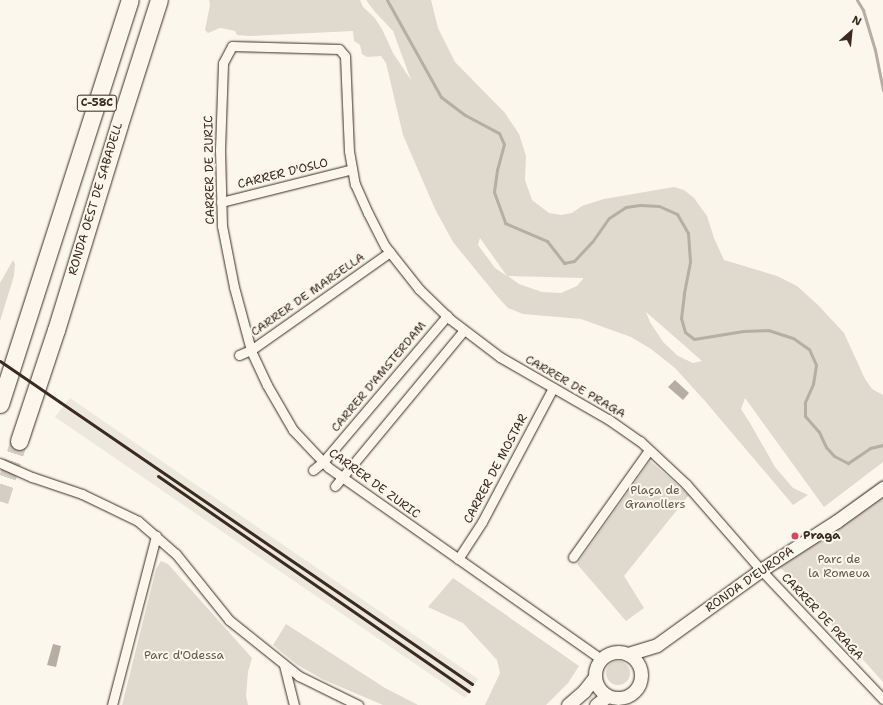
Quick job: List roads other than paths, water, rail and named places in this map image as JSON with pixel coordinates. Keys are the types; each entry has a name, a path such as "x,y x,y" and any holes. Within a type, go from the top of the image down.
{"highway":[{"name":"C-58C","path":"0,404 130,0"},
{"name":"RONDA OEST DE SABADELL","path":"19,441 56,330 118,125 159,0"}],"street":[{"name":"CARRER DE ZURIC","path":"345,56 339,49 232,46 223,63 220,150 222,226 234,287 251,350 267,385 293,430 323,462 342,477 601,659"},
{"name":"CARRER DE PRAGA","path":"345,56 349,151 355,184 368,213 390,252 419,289 447,316 500,357 608,419 649,450 686,484 761,570 883,699"},
{"name":"CARRER D'OSLO","path":"221,202 352,169"},
{"name":"CARRER DE MARSELLA","path":"239,355 251,350 390,252"},
{"name":"CARRER D'AMSTERDAM","path":"313,470 323,462 447,316"},
{"path":"335,486 464,330"},
{"name":"CARRER DE MOSTAR","path":"458,559 482,522 553,388"},
{"path":"573,557 649,450"},
{"path":"0,463 32,477 82,494 138,521 176,554 229,620 299,676 358,705"},
{"name":"RONDA D'EUROPA","path":"606,696 620,699 634,693 641,681 645,662 657,646 761,570 837,521 880,490"},
{"path":"112,705 156,536"},
{"name":"RONDA D'EUROPA","path":"601,659 614,652 628,654 657,646"},
{"path":"628,654 638,662 642,674"},
{"path":"568,705 584,691 595,677 597,664 601,659"},
{"path":"284,665 294,705"},
{"path":"595,677 601,691 606,696 596,705"}],"waterway":[{"path":"387,0 441,97 465,115 499,133 504,144 497,170 494,192 505,223 547,241 564,263 574,261 592,242 609,218 626,207 640,205 659,206 677,214 688,233 690,262 681,318 685,332 694,339 743,331 768,330 793,338 809,349 816,365 813,384 805,402 805,416 819,432 826,447 834,456 848,463 870,448 883,445"},
{"path":"857,0 863,10 875,50 883,90"}],"tunnel":[{"path":"0,501 19,441"}],"railway":[{"path":"0,361 472,684"},
{"path":"158,476 469,691"}],"place":[{"name":"Praga","path":"795,536"}],"park label":[{"name":"Plaça de Granollers","path":"655,498"},
{"name":"Parc de la Romeua","path":"839,567"},
{"name":"Parc d'Odessa","path":"184,656"}]}
